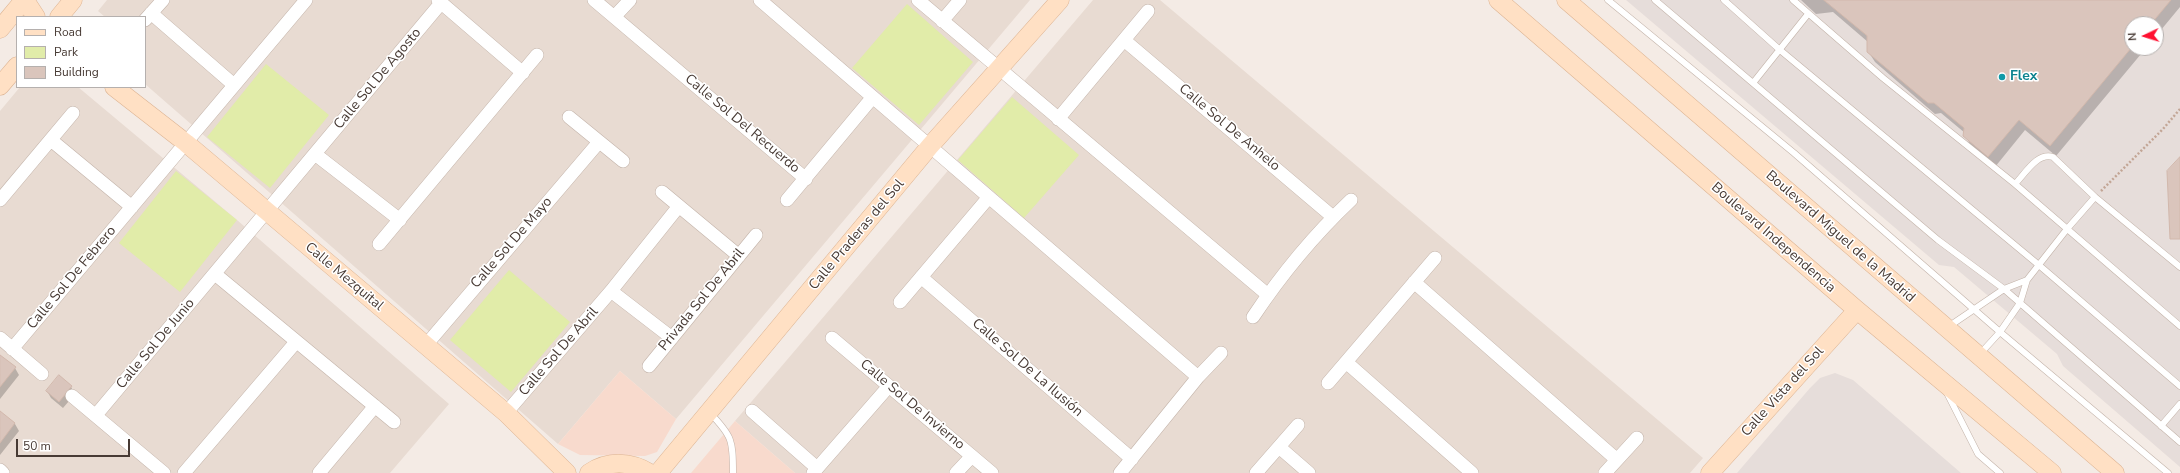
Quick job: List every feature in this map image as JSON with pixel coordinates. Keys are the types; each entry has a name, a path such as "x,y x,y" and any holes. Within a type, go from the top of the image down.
{"street":[{"path":"6,22 25,0 35,16"},
{"path":"59,16 73,0"},
{"path":"163,0 148,16 234,85"},
{"name":"Calle Sol De Febrero","path":"12,349 306,0"},
{"name":"Calle Sol Del Recuerdo","path":"594,0 615,16 806,179 872,98"},
{"path":"615,16 630,0"},
{"path":"760,0 872,98 930,146 1198,377"},
{"path":"918,0 1268,295"},
{"path":"942,21 960,0"},
{"name":"Calle Praderas del Sol","path":"658,473 930,146 1060,0"},
{"name":"Boulevard Independencia","path":"1498,0 1856,310 2052,473"},
{"name":"Boulevard Miguel de la Madrid","path":"1566,0 2115,473"},
{"name":"Calle Sol De Agosto","path":"266,212 439,2 522,73"},
{"path":"1058,119 1148,11"},
{"name":"Calle Sol De Anhelo","path":"1124,40 1333,216"},
{"path":"379,244 538,55"},
{"path":"0,86 16,67"},
{"name":"Calle Mezquital","path":"115,88 186,143 506,413 567,473"},
{"path":"0,200 74,113"},
{"path":"569,117 623,161"},
{"path":"51,140 132,207"},
{"name":"Calle Sol De Mayo","path":"426,345 600,142"},
{"path":"315,154 400,220"},
{"path":"788,200 806,179"},
{"path":"662,192 739,256"},
{"path":"900,302 989,197"},
{"path":"1253,317 1268,295 1333,216 1351,200"},
{"name":"Calle Sol De Abril","path":"506,413 611,291 679,206"},
{"name":"Calle Sol De Junio","path":"96,415 266,212"},
{"name":"Privada Sol De Abril","path":"648,366 756,235"},
{"path":"1328,384 1435,258"},
{"path":"215,274 394,422"},
{"name":"Calle Sol De La Ilusión","path":"921,277 1132,459"},
{"path":"1414,282 1616,459"},
{"path":"611,291 672,338"},
{"name":"Calle Vista del Sol","path":"1710,473 1856,310"},
{"path":"0,338 42,374"},
{"name":"Calle Sol De Invierno","path":"832,338 992,473"},
{"path":"184,473 296,342"},
{"path":"1120,473 1198,377 1221,353"},
{"path":"1346,362 1472,473"},
{"path":"752,411 815,470 889,386"},
{"path":"72,396 164,473"},
{"path":"319,473 375,406"},
{"path":"1256,473 1298,424"},
{"path":"1605,473 1616,459 1637,438"},
{"path":"1279,447 1309,473"},
{"path":"956,473 972,456"},
{"path":"589,473 606,465 623,463 640,467 650,473"},
{"path":"0,470 3,473"}],"lane":[{"path":"1608,0 1794,153 2000,332 2168,473"},
{"path":"1655,0 1938,240 2004,289 2180,442"},
{"path":"1724,0 1780,50 2040,266 2180,386"},
{"path":"1793,0 1882,78 2015,184 2180,326"},
{"path":"1753,83 1808,14"},
{"path":"2015,184 2041,157 2047,155 2053,157 2095,197 2180,267"},
{"path":"1978,356 2000,332 2020,303 2028,280 2067,229 2095,197"},
{"path":"1947,328 2004,289 2028,280"},
{"path":"1941,381 1978,454 2000,473"},
{"path":"2161,426 2180,404"},
{"path":"710,412 727,431 733,446 733,473"}],"path":[{"path":"2095,197 2163,129 2180,109"}],"shaded area":[{"path":"107,0 1030,0 676,419 620,371 558,444 146,85 146,16 104,16 98,11"},
{"path":"1093,0 1160,0 1703,458 1690,473 795,473 735,421"},
{"path":"1626,0 2180,0 2180,467 2063,366 2057,354 1954,267 1939,265"},
{"path":"19,88 79,88 237,220 449,404 390,473 0,473 0,111"},
{"path":"620,371 676,419 657,452 645,456 580,455 558,444"},
{"path":"1835,373 1853,380 1961,473 1737,473 1810,388 1820,378"},
{"path":"735,421 795,473 691,473"}],"green space":[{"path":"907,4 973,62 919,125 852,68"},
{"path":"266,64 329,115 270,188 207,137"},
{"path":"1012,97 1079,155 1024,218 958,160"},
{"path":"176,171 237,220 180,292 119,243"},
{"path":"509,270 570,322 511,392 450,340"}],"building":[{"name":"Flex","path":"1824,0 2171,0 2158,16 2124,16 2125,56 2050,146 2019,120 1988,157 1963,136 1964,128 1934,103 1928,103 1867,52 1867,36"},
{"path":"2180,157 2180,239 2170,239 2167,171"},
{"path":"0,355 16,367 0,387"},
{"path":"59,375 72,386 59,402 46,391"},
{"path":"0,411 15,423 0,443"}],"place":[{"name":"Flex","path":"2002,77"}]}
